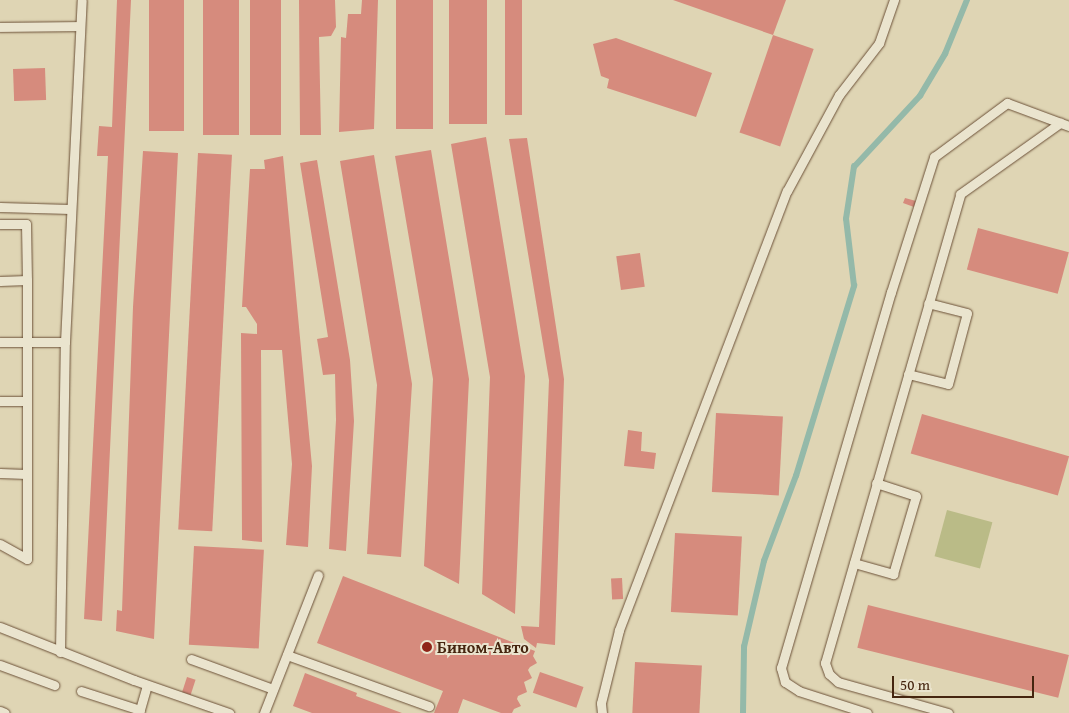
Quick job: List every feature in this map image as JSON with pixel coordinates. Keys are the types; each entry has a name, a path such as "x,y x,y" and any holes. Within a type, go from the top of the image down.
{"lane":[{"path":"60,652 65,342 70,209 82,0"},
{"path":"602,713 600,703 619,630 787,191 839,96 879,42 894,0"},
{"path":"0,27 80,26"},
{"path":"867,713 799,691 785,682 781,668 891,292 934,157 1007,103 1064,124"},
{"path":"948,713 838,682 829,674 825,662 960,194 1064,124"},
{"path":"0,207 70,209"},
{"path":"0,224 26,224 27,559 0,544"},
{"path":"0,281 27,280"},
{"path":"908,374 948,384 967,313 928,303"},
{"path":"0,342 65,342"},
{"path":"0,401 26,401"},
{"path":"0,473 26,474"},
{"path":"854,563 893,574 914,505 916,496 876,483"},
{"path":"264,713 318,575"},
{"path":"0,627 147,685 227,713"},
{"path":"287,655 429,706"},
{"path":"191,659 273,689"},
{"path":"0,665 54,685"},
{"path":"81,691 139,712 147,685"},
{"path":"0,711 5,713"}],"green space":[{"path":"947,510 992,522 980,569 935,556"}],"building":[{"path":"117,0 131,0 102,621 84,619 108,156 97,156 99,126 112,127"},
{"path":"149,0 184,0 184,131 149,131"},
{"path":"203,0 239,0 239,135 203,135"},
{"path":"250,0 281,0 281,135 250,135"},
{"path":"299,0 335,0 336,27 331,36 319,37 321,135 300,135"},
{"path":"362,0 378,0 374,129 339,132 341,37 346,38 348,14 361,14"},
{"path":"396,0 433,0 433,129 396,129"},
{"path":"449,0 487,0 487,124 449,124"},
{"path":"505,0 522,0 522,115 505,115"},
{"path":"673,0 786,0 773,35"},
{"path":"773,35 814,49 780,146 739,132"},
{"path":"616,38 712,73 696,117 607,88 609,79 601,76 593,44"},
{"path":"45,68 46,100 14,101 13,69"},
{"path":"486,137 525,376 515,614 482,594 490,377 451,144"},
{"path":"527,138 564,379 555,645 537,643 536,648 524,639 521,626 539,627 549,380 509,139"},
{"path":"431,150 469,379 459,584 424,566 433,379 395,156"},
{"path":"143,151 178,153 154,639 116,631 117,610 122,611 133,307"},
{"path":"198,153 232,155 212,531 178,529"},
{"path":"374,155 412,384 401,557 367,554 377,385 340,161"},
{"path":"283,156 312,466 308,547 286,545 292,464 282,350 261,350 262,542 242,540 241,333 257,334 257,324 246,307 242,307 250,169 265,169 264,160"},
{"path":"317,160 350,360 354,421 346,551 329,549 336,420 335,374 323,375 317,339 328,337 300,163"},
{"path":"905,198 916,201 914,207 903,203"},
{"path":"978,228 1069,252 1058,294 967,270"},
{"path":"640,253 645,287 621,290 616,256"},
{"path":"716,413 783,417 779,495 712,492"},
{"path":"922,414 1069,456 1058,496 911,453"},
{"path":"628,430 642,432 641,451 656,453 654,469 624,466"},
{"path":"675,533 742,537 738,615 671,612"},
{"path":"194,546 264,550 259,649 189,645"},
{"name":"Бином-Авто","path":"343,576 535,651 533,656 537,663 528,670 532,678 524,682 527,692 518,696 517,699 521,706 514,709 512,713 501,713 463,699 458,713 434,713 443,691 317,643"},
{"path":"622,578 623,599 612,600 611,579"},
{"path":"868,605 1069,655 1058,698 857,648"},
{"path":"635,662 702,666 699,713 632,713"},
{"path":"540,672 583,687 576,708 533,693"},
{"path":"305,673 357,693 356,696 402,713 312,713 293,706"},
{"path":"187,677 196,680 191,695 182,692"}],"waterway":[{"path":"743,713 744,647 764,561 796,476 854,286 846,219 854,167 920,96 945,54 967,0"}],"place":[{"name":"Бином-Авто","path":"427,647"}]}
